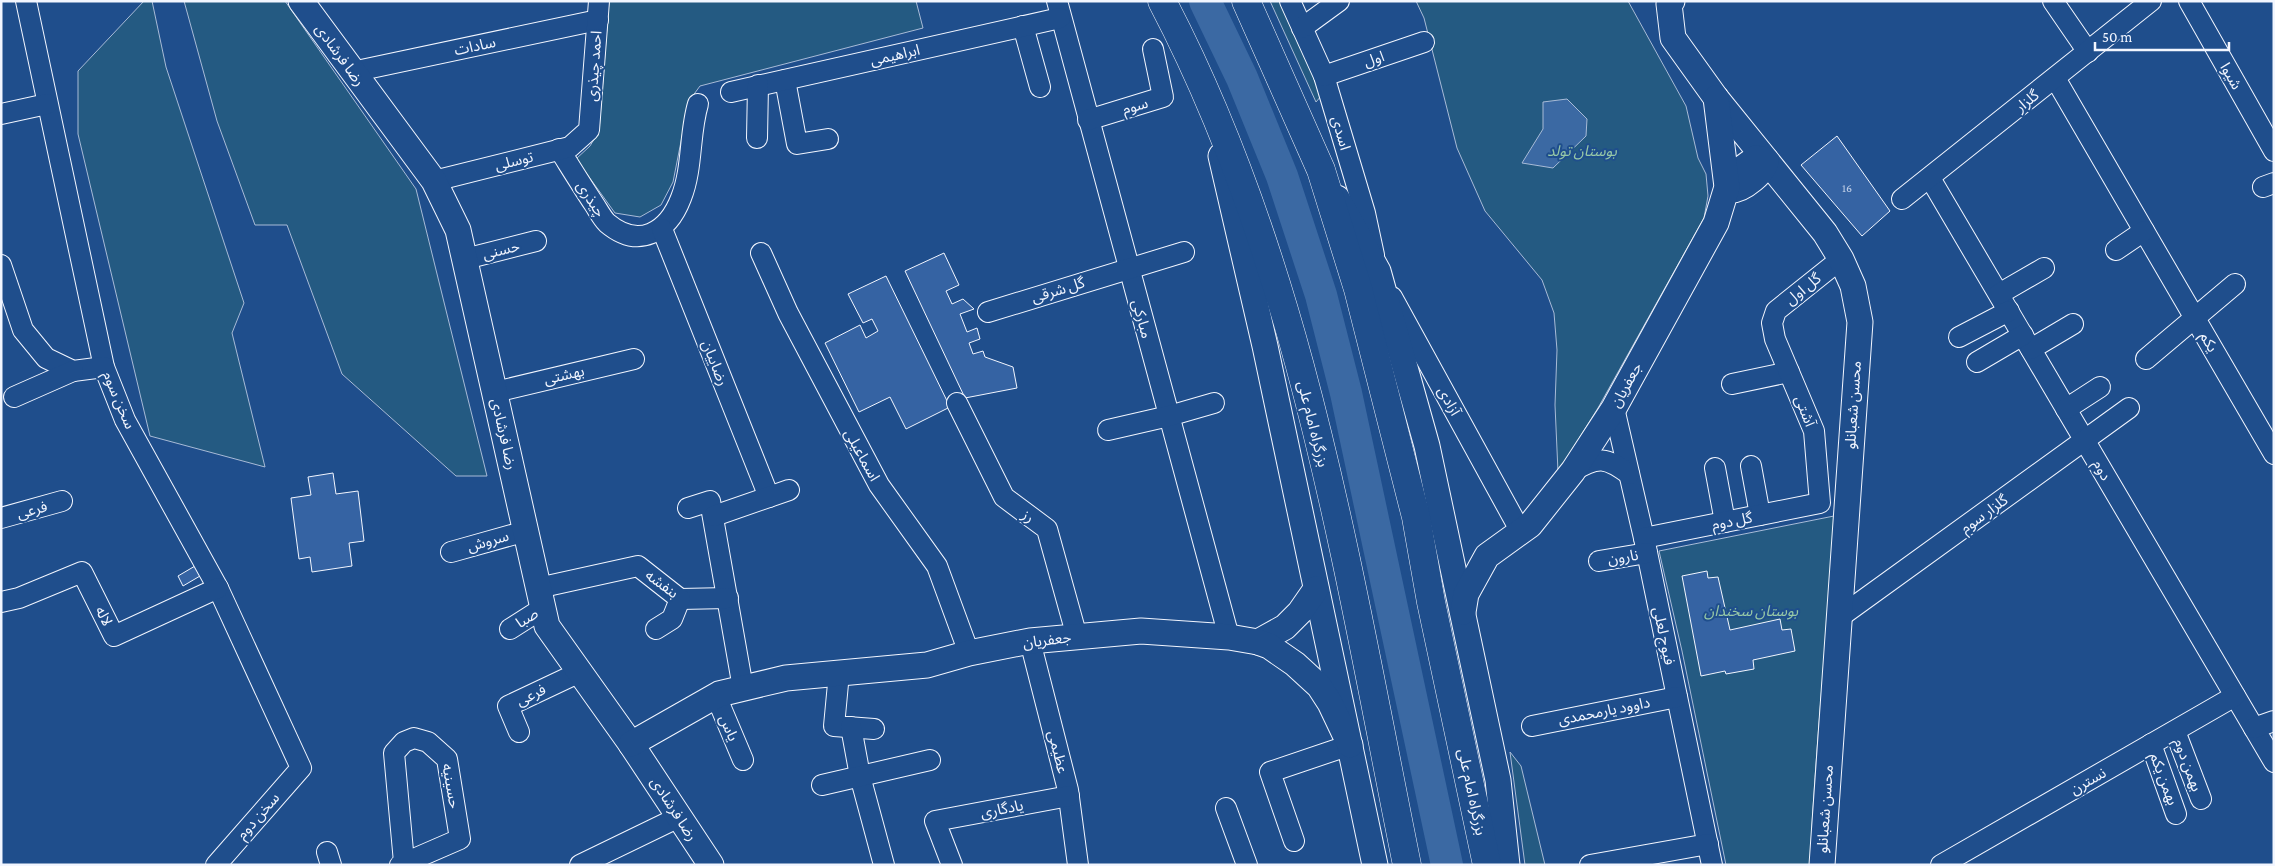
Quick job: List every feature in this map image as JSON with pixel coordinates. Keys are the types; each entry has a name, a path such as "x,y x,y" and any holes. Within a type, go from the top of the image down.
{"highway":[{"name":"بزرگراه امام علی","path":"1162,1 1207,95 1261,235 1308,400 1340,536 1406,865"},
{"name":"بزرگراه امام علی","path":"1246,1 1321,170 1358,289 1416,517 1431,602 1487,865"}],"main road":[{"name":"رضا فرشادی","path":"301,1 434,181 458,230 547,626 631,744 711,865"},
{"name":"محسن شعبانلو","path":"1669,2 1672,38 1716,98 1825,233 1841,259 1852,286 1860,322 1837,619 1822,865"},
{"path":"1207,95 1257,308 1375,865"},
{"path":"1716,98 1727,187"},
{"path":"1727,187 1730,178 1756,158 1766,160"},
{"path":"1321,170 1378,271 1427,446 1443,514 1462,614 1498,780 1507,865"},
{"name":"جعفریان","path":"1462,614 1466,594 1487,556 1530,525 1573,471 1614,408 1716,223 1727,187"},
{"path":"1443,514 1452,531 1462,542 1487,556"},
{"path":"1258,642 1285,627 1316,590"},
{"name":"جعفریان","path":"631,744 716,696 786,678 927,664 969,653 1030,641 1141,631 1229,637 1269,646 1295,664 1319,686 1330,703 1350,745"}],"street":[{"name":"سخن سوم","path":"26,1 104,367 125,420 218,588 301,768"},
{"name":"اسدی","path":"1290,1 1324,76 1365,213 1378,271"},
{"path":"1302,28 1339,1"},
{"path":"2053,1 2088,52"},
{"name":"گلزار","path":"1902,199 2151,1"},
{"name":"شیوا","path":"2189,1 2274,151"},
{"name":"ابراهیمی","path":"731,92 1023,26 1058,9"},
{"name":"مبارکی","path":"1058,9 1229,637"},
{"name":"سادات","path":"352,72 598,11"},
{"name":"احمد چیذری","path":"589,130 598,11"},
{"path":"1023,26 1040,87"},
{"name":"اول","path":"1324,76 1424,42"},
{"name":"سوم","path":"1088,120 1163,97 1153,49"},
{"name":"یکم","path":"2055,78 2274,454"},
{"path":"785,80 797,144 828,139"},
{"path":"757,138 758,86"},
{"path":"1,114 47,104"},
{"path":"662,229 681,198 687,176 690,138 698,104"},
{"name":"توسلی","path":"434,181 570,147 589,130"},
{"name":"چیذری","path":"559,150 606,222 623,234 646,236 662,229"},
{"name":"دوم","path":"1930,178 2274,762"},
{"name":"رضاییان","path":"662,229 769,497"},
{"path":"2116,250 2144,231"},
{"name":"حسنی","path":"465,259 536,241"},
{"name":"گل شرقی","path":"988,312 1184,252"},
{"name":"اسماعیلی","path":"761,253 788,314 879,485 937,566 969,653"},
{"name":"گل اول","path":"1772,323 1776,311 1841,259"},
{"path":"1,265 23,330 46,358 73,371"},
{"path":"1959,337 2044,268"},
{"name":"آزادی","path":"1378,271 1521,532"},
{"path":"2146,359 2236,284"},
{"name":"آشتی","path":"1772,323 1775,340 1814,431 1820,503"},
{"path":"1977,362 2073,324"},
{"name":"بهشتی","path":"494,392 634,358"},
{"path":"14,396 73,371 104,367"},
{"path":"1732,384 1789,372"},
{"path":"2066,409 2100,387"},
{"name":"رز","path":"957,403 1004,497 1048,529 1077,636"},
{"path":"1108,430 1214,403"},
{"name":"فیوج لعلی","path":"1614,408 1646,546 1712,865"},
{"name":"گلزار سوم","path":"1837,619 2130,408"},
{"path":"1573,471 1589,461 1602,460 1613,462 1629,474"},
{"path":"1751,466 1760,515"},
{"path":"1715,468 1725,522"},
{"path":"714,516 789,490"},
{"name":"فرعی","path":"1,518 62,501"},
{"path":"688,508 710,501 743,688"},
{"name":"گل دوم","path":"1646,546 1725,522 1820,503"},
{"name":"سروش","path":"451,552 526,531"},
{"name":"نارون","path":"1599,560 1646,546"},
{"name":"بنفشه","path":"541,598 638,566 680,599 728,598"},
{"name":"لاله","path":"1,602 19,598 82,572 114,636 218,588"},
{"name":"صبا","path":"510,629 541,598"},
{"path":"656,629 672,619 680,599"},
{"name":"عظیمی","path":"1030,641 1068,796 1078,865"},
{"name":"فرعی","path":"519,732 508,706 580,672"},
{"path":"838,673 834,726 874,729"},
{"name":"یاس","path":"716,696 743,760"},
{"name":"نسترن","path":"1941,865 2235,696"},
{"name":"داوود یارمحمدی","path":"1532,726 1677,697"},
{"path":"2254,728 2274,721"},
{"path":"851,728 860,776 884,865"},
{"name":"بهمن دوم","path":"2175,731 2200,798"},
{"name":"حسینیه","path":"414,738 428,742 447,759 460,839 402,863 394,752 404,742 414,738"},
{"name":"بهمن یکم","path":"2151,744 2176,814"},
{"path":"1294,841 1270,772 1350,745"},
{"path":"822,785 930,760"},
{"name":"سخن دوم","path":"216,865 301,768"},
{"name":"یادگاری","path":"952,865 935,821 1068,796"},
{"path":"1226,808 1247,865"},
{"path":"580,865 679,817"},
{"path":"1368,831 1369,865"},
{"path":"1590,865 1708,844"}],"green space":[{"path":"144,1 152,1 166,67 244,303 232,333 265,467 150,436 78,134 78,71"},
{"path":"184,1 285,1 416,189 487,476 456,476 342,374 287,225 255,225 217,121"},
{"path":"609,1 916,1 923,28 700,86 689,101 673,182 661,205 640,217 615,213 576,159 590,146 599,131"},
{"path":"1270,1 1280,1 1322,95 1316,102"},
{"name":"بوستان تولد","path":"1416,1 1628,1 1686,106 1698,158 1706,174 1708,196 1704,218 1598,408 1558,472 1555,405 1557,350 1554,313 1542,280 1485,211 1457,148 1424,18"},
{"name":"بوستان سخندان","path":"1834,516 1810,865 1726,865 1682,651 1659,551"},
{"path":"1510,752 1521,766 1545,865 1525,865"}],"shaded area":[{"path":"1567,99 1587,119 1586,136 1553,168 1522,163 1543,129 1543,102"}],"building":[{"path":"1837,136 1890,211 1862,236 1801,165"},
{"path":"944,253 959,285 946,291 952,304 963,299 974,309 960,314 967,332 977,328 980,339 969,343 973,354 983,351 985,357 1013,367 1017,388 965,398 905,271"},
{"path":"886,276 950,407 906,429 890,397 859,412 825,343 860,325 866,338 878,331 872,319 863,323 848,294"},
{"path":"333,473 336,494 358,491 364,541 349,543 352,566 312,572 310,557 299,559 291,498 311,495 308,477"},
{"path":"195,566 200,576 183,586 178,576"},
{"path":"1707,571 1708,578 1718,577 1730,630 1780,619 1782,630 1791,629 1795,651 1753,660 1754,669 1726,674 1725,671 1701,676 1682,576"}],"waterway":[{"path":"1205,1 1242,78 1282,176 1321,295 1346,393 1447,865"}]}
